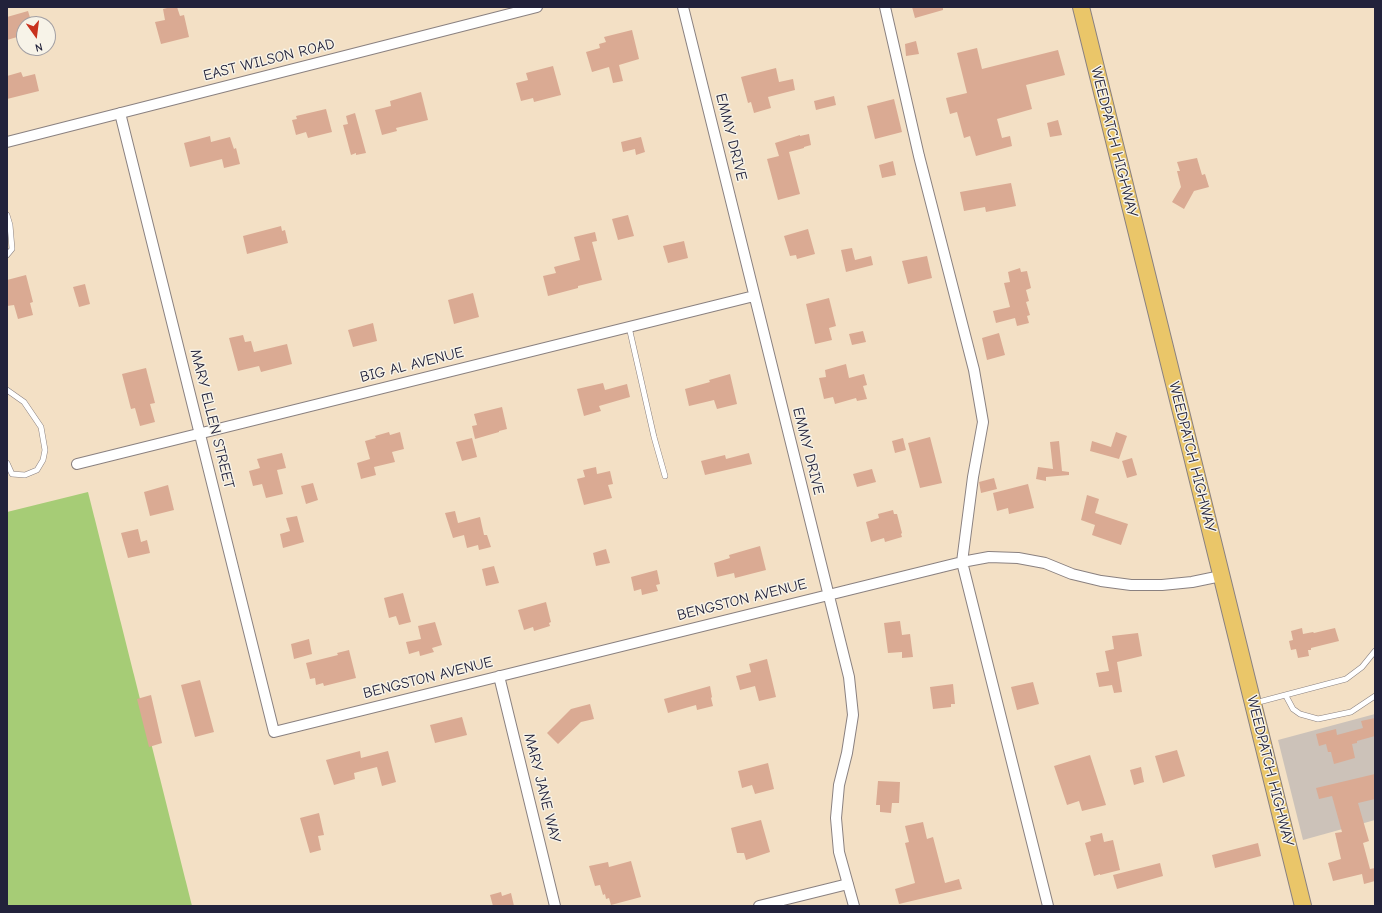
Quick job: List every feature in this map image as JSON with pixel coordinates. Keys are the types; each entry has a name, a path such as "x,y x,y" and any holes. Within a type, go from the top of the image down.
{"main road":[{"name":"WEEDPATCH HIGHWAY","path":"1081,7 1303,906"}],"street":[{"name":"EAST WILSON ROAD","path":"7,142 536,7"},
{"name":"EMMY DRIVE","path":"683,7 849,677 853,715 847,753 839,785 836,818 839,852 854,906"},
{"path":"886,7 919,156 974,370 983,422 973,477 962,562 1048,906"},
{"name":"MARY ELLEN STREET","path":"120,113 274,732"},
{"name":"BIG AL AVENUE","path":"77,464 754,296"},
{"name":"BENGSTON AVENUE","path":"274,732 962,562 989,557 1018,558 1046,563 1072,574 1101,581 1131,585 1162,585 1192,582 1221,576"},
{"name":"MARY JANE WAY","path":"499,676 555,906"},
{"path":"759,906 848,884"}],"lane":[{"path":"7,215 10,225 12,249 7,255"},
{"path":"629,327 654,437 665,476"},
{"path":"7,390 24,402 40,427 45,450 43,460 37,470 25,475 12,474 7,463"},
{"path":"1253,704 1346,680 1362,667 1375,651"},
{"path":"1286,696 1293,710 1300,714 1318,719 1351,712 1375,696"}],"shaded area":[{"path":"1375,714 1375,820 1303,840 1278,740"}],"green space":[{"path":"88,492 192,906 7,906 7,512"}],"building":[{"path":"177,7 180,16 184,15 189,37 161,44 155,22 165,20 163,9"},
{"path":"912,7 943,7 943,10 915,18"},
{"path":"28,11 30,16 16,16 16,37 7,40 7,17"},
{"path":"632,30 639,59 619,65 623,81 613,83 609,67 592,72 586,52 600,48 599,44 606,42 604,37"},
{"path":"916,41 919,54 906,56 905,44"},
{"path":"977,48 982,69 1058,50 1065,75 1026,85 1032,109 997,119 1002,138 1010,136 1012,146 976,156 970,136 964,138 957,112 950,114 946,98 967,93 957,53"},
{"path":"553,66 561,95 534,102 533,98 521,101 516,83 528,80 526,73"},
{"path":"776,68 779,82 793,79 795,90 768,97 771,108 754,113 751,102 748,103 741,77"},
{"path":"21,72 23,77 35,74 39,91 7,99 7,76"},
{"path":"421,92 428,120 396,128 397,131 382,135 375,110 391,106 390,101"},
{"path":"834,96 836,105 816,110 814,101"},
{"path":"894,99 902,132 875,139 867,106"},
{"path":"326,109 332,132 308,138 306,132 296,135 292,120 297,119 296,116"},
{"path":"355,113 366,153 356,155 356,153 351,155 343,125 348,124 346,116"},
{"path":"1058,120 1062,135 1050,137 1047,123"},
{"path":"809,134 811,145 789,152 800,194 778,200 767,159 779,156 775,143 800,135"},
{"path":"210,136 211,142 230,137 234,149 236,148 240,164 224,168 222,159 190,167 184,143"},
{"path":"641,137 645,152 636,155 635,149 623,152 621,142"},
{"path":"1197,158 1202,175 1205,174 1209,187 1194,191 1184,209 1172,202 1181,187 1177,171 1180,171 1177,162"},
{"path":"893,161 896,175 882,178 879,165"},
{"path":"1011,183 1016,206 986,212 985,207 964,211 960,192"},
{"path":"628,215 634,236 618,240 612,219"},
{"path":"281,226 282,231 285,230 288,243 247,254 243,236"},
{"path":"808,229 815,254 797,259 796,255 790,256 784,236"},
{"path":"595,232 597,241 592,242 602,280 548,296 543,276 556,273 554,267 580,260 574,237"},
{"path":"684,241 688,258 668,263 663,246"},
{"path":"852,248 855,260 871,256 873,265 846,272 841,250"},
{"path":"927,256 932,278 908,284 902,261"},
{"path":"1020,268 1021,272 1027,271 1031,288 1026,290 1029,301 1026,302 1030,315 1027,316 1029,323 1017,326 1015,318 996,323 993,311 1010,307 1004,283 1010,282 1008,272"},
{"path":"26,275 33,302 30,303 33,315 18,319 14,305 7,306 7,280"},
{"path":"85,284 90,304 79,307 73,287"},
{"path":"473,293 479,317 454,324 448,300"},
{"path":"829,298 836,326 829,328 832,340 815,344 806,304"},
{"path":"373,323 377,341 353,347 348,330"},
{"path":"863,331 866,342 852,345 849,334"},
{"path":"999,333 1005,355 987,360 982,338"},
{"path":"243,335 245,342 251,341 254,352 287,344 292,364 261,372 259,366 238,371 229,338"},
{"path":"846,364 849,378 864,374 867,385 863,386 867,399 857,401 856,398 835,404 833,397 824,399 819,378 826,377 825,370"},
{"path":"146,368 155,403 150,404 155,422 140,426 135,408 131,409 122,374"},
{"path":"730,374 737,404 717,409 714,400 689,406 685,389 710,382 709,380"},
{"path":"603,383 605,390 627,384 630,397 599,406 601,411 584,416 577,389"},
{"path":"502,407 507,429 475,439 472,426 477,425 474,414"},
{"path":"389,432 390,435 400,432 404,449 392,452 395,462 374,467 376,475 361,479 357,463 370,459 365,441"},
{"path":"1116,432 1127,436 1119,459 1090,451 1092,441 1111,447"},
{"path":"930,437 942,483 920,488 908,443"},
{"path":"472,438 477,457 462,461 456,442"},
{"path":"903,438 906,450 895,453 892,441"},
{"path":"1059,441 1062,471 1069,472 1069,475 1046,477 1046,481 1036,479 1038,467 1053,469 1050,442"},
{"path":"282,453 286,468 277,470 283,494 266,498 262,484 253,486 249,471 260,468 257,459"},
{"path":"749,453 752,464 705,475 701,461 725,455 726,459"},
{"path":"1132,458 1137,475 1127,478 1122,461"},
{"path":"596,467 597,474 610,471 613,484 608,485 612,498 584,505 577,479 585,477 583,470"},
{"path":"872,469 876,482 857,487 853,474"},
{"path":"994,478 997,489 981,493 979,482"},
{"path":"313,483 318,500 306,504 301,486"},
{"path":"1028,484 1034,508 1009,514 1008,508 997,511 993,493"},
{"path":"168,485 174,510 150,516 144,492"},
{"path":"1087,495 1099,499 1095,513 1128,524 1121,545 1092,535 1095,525 1081,520"},
{"path":"893,510 894,514 897,514 902,537 885,542 884,538 871,542 866,522 879,518 878,514"},
{"path":"455,511 458,523 480,517 484,535 487,535 491,547 479,550 478,545 467,548 464,535 453,538 445,513"},
{"path":"297,516 304,542 283,548 280,534 290,531 286,518"},
{"path":"138,529 141,542 147,540 150,553 128,558 121,533"},
{"path":"760,546 766,570 735,578 734,573 717,577 714,563 730,558 729,555"},
{"path":"606,549 610,563 596,566 593,553"},
{"path":"494,566 499,583 486,586 482,569"},
{"path":"657,570 660,584 656,585 658,591 642,595 641,589 634,591 631,577"},
{"path":"403,593 411,622 399,625 396,616 389,618 384,598"},
{"path":"546,602 551,622 549,623 550,626 534,631 533,627 524,630 518,610"},
{"path":"900,621 902,635 910,634 913,657 902,658 902,652 888,653 884,623"},
{"path":"435,622 442,645 432,648 434,652 420,656 419,651 409,654 406,642 421,639 418,626"},
{"path":"1302,628 1303,634 1335,628 1339,641 1311,648 1311,650 1308,650 1309,656 1298,658 1296,649 1291,650 1289,641 1293,640 1291,631"},
{"path":"1138,633 1142,656 1117,662 1122,692 1114,693 1112,685 1099,687 1096,673 1109,671 1105,651 1114,649 1112,636"},
{"path":"309,639 312,654 294,659 291,644"},
{"path":"349,650 356,678 324,686 323,683 316,685 315,678 310,679 306,663 338,655 337,653"},
{"path":"767,659 776,697 759,701 755,686 740,690 736,676 751,672 749,664"},
{"path":"200,680 214,732 195,737 181,685"},
{"path":"1033,682 1039,704 1017,710 1011,687"},
{"path":"953,684 955,704 951,704 951,707 933,709 930,687"},
{"path":"710,686 713,706 697,710 696,705 668,713 664,699"},
{"path":"151,695 162,743 149,747 137,699"},
{"path":"590,704 594,719 581,722 558,744 547,733 571,709"},
{"path":"462,717 467,735 435,743 430,725"},
{"path":"1375,718 1375,736 1352,744 1355,758 1334,764 1331,752 1328,752 1326,744 1319,746 1316,734 1336,729 1337,735 1363,728 1361,721"},
{"path":"1177,750 1185,776 1163,783 1155,756"},
{"path":"360,751 361,758 388,751 396,782 382,786 377,767 354,773 355,779 334,785 326,760"},
{"path":"1090,755 1106,805 1082,811 1079,801 1067,805 1054,766"},
{"path":"768,763 774,789 755,794 752,785 742,788 738,771"},
{"path":"1141,767 1144,782 1134,785 1130,770"},
{"path":"1375,774 1375,799 1358,803 1369,841 1363,843 1370,869 1375,868 1375,881 1364,884 1362,874 1333,881 1328,863 1341,859 1335,833 1342,832 1332,796 1319,799 1316,788"},
{"path":"878,781 900,782 899,803 892,803 891,813 880,812 880,805 876,805"},
{"path":"319,813 324,835 318,836 321,850 310,853 300,818"},
{"path":"761,820 770,852 746,860 744,853 737,853 731,828"},
{"path":"923,822 927,839 933,837 945,883 959,879 962,889 899,904 895,889 915,883 905,843 909,842 905,826"},
{"path":"1102,833 1104,842 1113,840 1120,870 1094,876 1085,843 1091,841 1090,836"},
{"path":"1258,843 1261,856 1215,868 1212,855"},
{"path":"631,861 641,897 611,905 609,898 606,899 605,894 603,895 600,885 595,886 589,866 608,862 609,867"},
{"path":"1160,863 1163,876 1117,889 1113,875"},
{"path":"501,892 502,896 511,893 514,906 493,906 490,895"}]}
